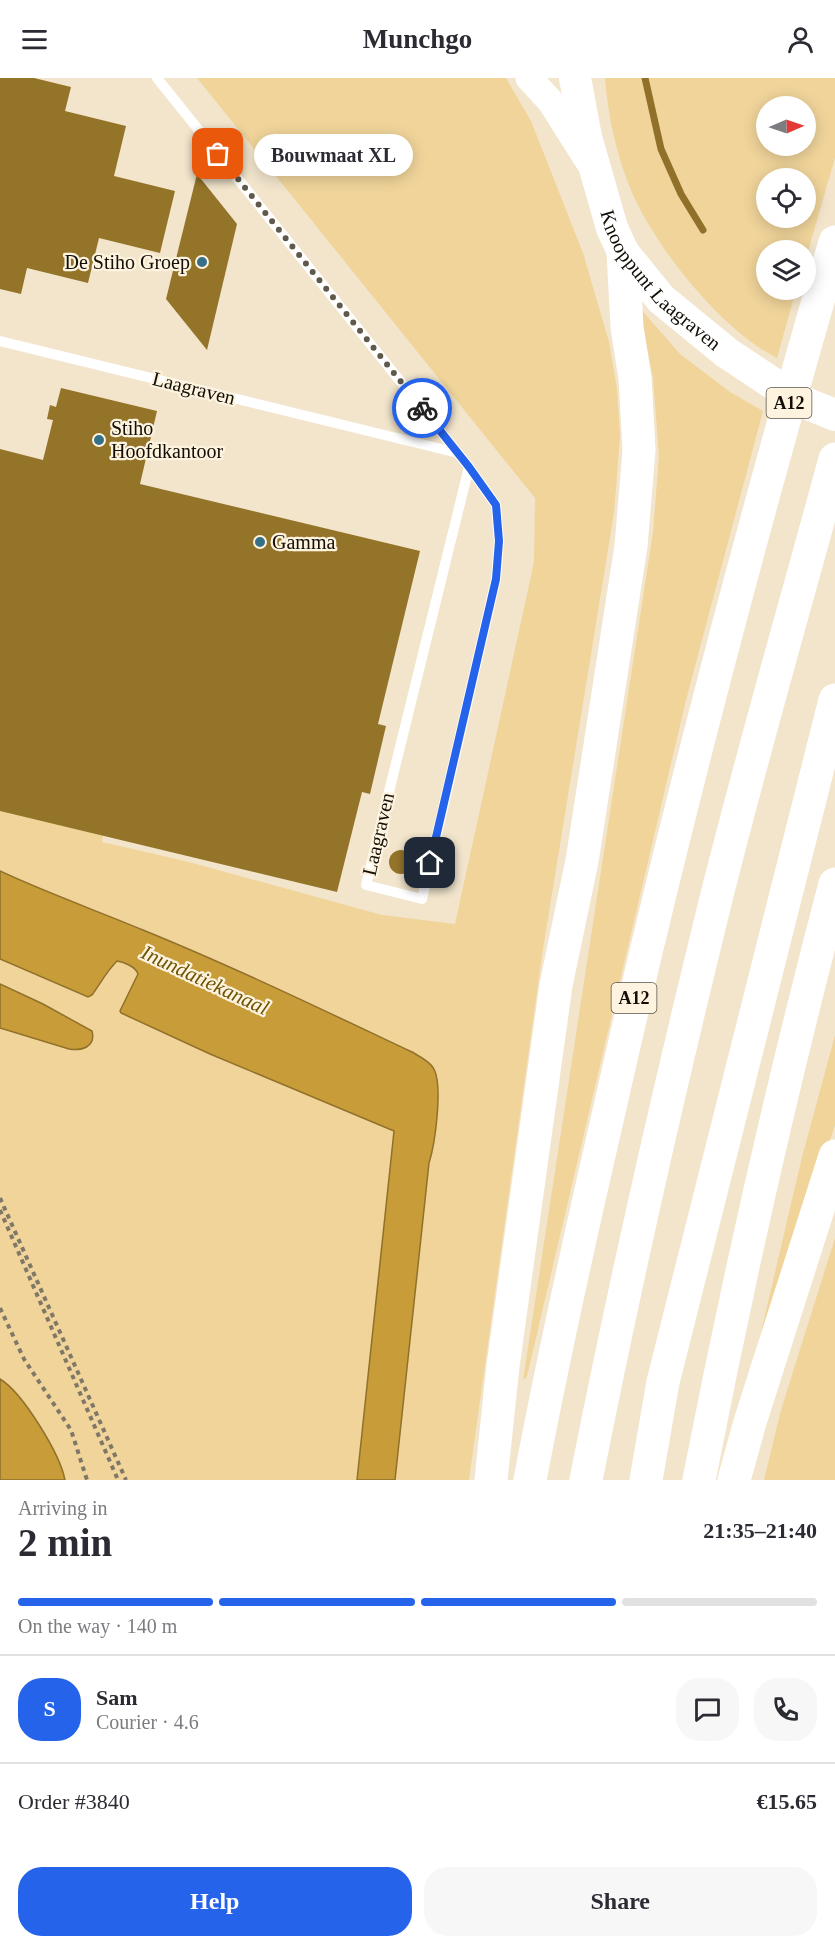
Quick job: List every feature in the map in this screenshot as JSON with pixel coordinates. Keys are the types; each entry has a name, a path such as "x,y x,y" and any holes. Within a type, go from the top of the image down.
{"highway":[{"name":"A12","path":"530,1480 554,1353 652,919 756,520 835,242"},
{"path":"491,1480 503,1366 556,985 582,861 630,557 637,498 638,418 627,327 623,252"},
{"path":"586,1480 658,1140 711,923 835,459"},
{"path":"646,1480 663,1382 835,700"},
{"path":"699,1480 729,1328 768,1156 835,884"},
{"path":"734,1480 750,1422 835,1155"}],"main road":[{"path":"529,78 551,102 597,176"},
{"name":"Knooppunt Laagraven","path":"575,78 586,137 612,228 623,252 661,299 727,354 798,400 835,415"}],"lane":[{"name":"Laagraven","path":"157,78 458,453 469,467 496,505 499,541 496,579 422,899 366,885 469,467"},
{"name":"Laagraven","path":"0,341 458,453"}],"path":[{"path":"0,1198 126,1480"},
{"path":"0,1210 118,1480"},
{"path":"0,1308 24,1359 71,1430 87,1480"}],"shaded area":[{"path":"197,78 506,78 531,121 583,253 609,342 617,389 620,436 614,513 543,949 469,1480 395,1480 429,1163 435,1130 436,1074 412,1052 358,1026 145,930 36,888 0,871 0,801 105,826 102,842 189,862 382,915 455,924 534,562 535,498"},
{"path":"605,78 835,78 835,158 816,224 816,168 756,168 756,228 815,228 811,240 756,240 756,300 793,300 777,358 734,328 692,285 673,261 656,236 631,190 621,163 611,121"},
{"path":"639,307 680,354 730,392 763,411 686,700 527,1376 523,1380 653,532 659,456 653,378"},
{"path":"0,959 84,996 105,978 117,961 126,964 135,969 138,974 121,1013 210,1054 394,1131 357,1480 0,1480"},
{"path":"835,1035 835,1125 752,1371 801,1161"},
{"path":"835,1238 835,1480 764,1480 781,1410"}],"water":[{"name":"Inundatiekanaal","path":"0,871 245,974 412,1052 434,1069 438,1089 437,1116 429,1163 395,1480 357,1480 394,1131 210,1054 121,1013 138,974 135,969 126,964 117,961 92,995 88,997 0,959"},
{"path":"0,984 92,1031 92,1041 87,1047 69,1049 0,1028"},
{"path":"0,1379 19,1397 39,1425 56,1455 65,1480 0,1480"}],"building":[{"path":"0,78 34,78 71,87 65,111 126,126 114,176 175,191 160,253 99,238 88,283 27,268 21,294 0,289"},
{"name":"De Stiho Groep","path":"197,174 237,224 207,350 166,299"},
{"path":"61,388 157,411 140,484 420,551 378,724 386,726 370,794 362,792 337,892 0,811 0,449 43,460 53,420 47,419 50,405 56,407"},
{"path":"401,850 409,854 413,862 409,870 401,874 393,870 389,862 393,854"}],"waterway":[{"path":"645,78 661,149 681,194 703,230"}],"way so far":[{"path":"218,154 422,408"}],"place":[{"name":"Bouwmaat XL","path":"218,154"},
{"name":"De Stiho Groep","path":"202,262"},
{"name":"Stiho Hoofdkantoor","path":"99,440"},
{"name":"Gamma","path":"260,542"}],"route":[{"path":"422,408 496,505 499,541 496,579 485,633 430,863"}]}
